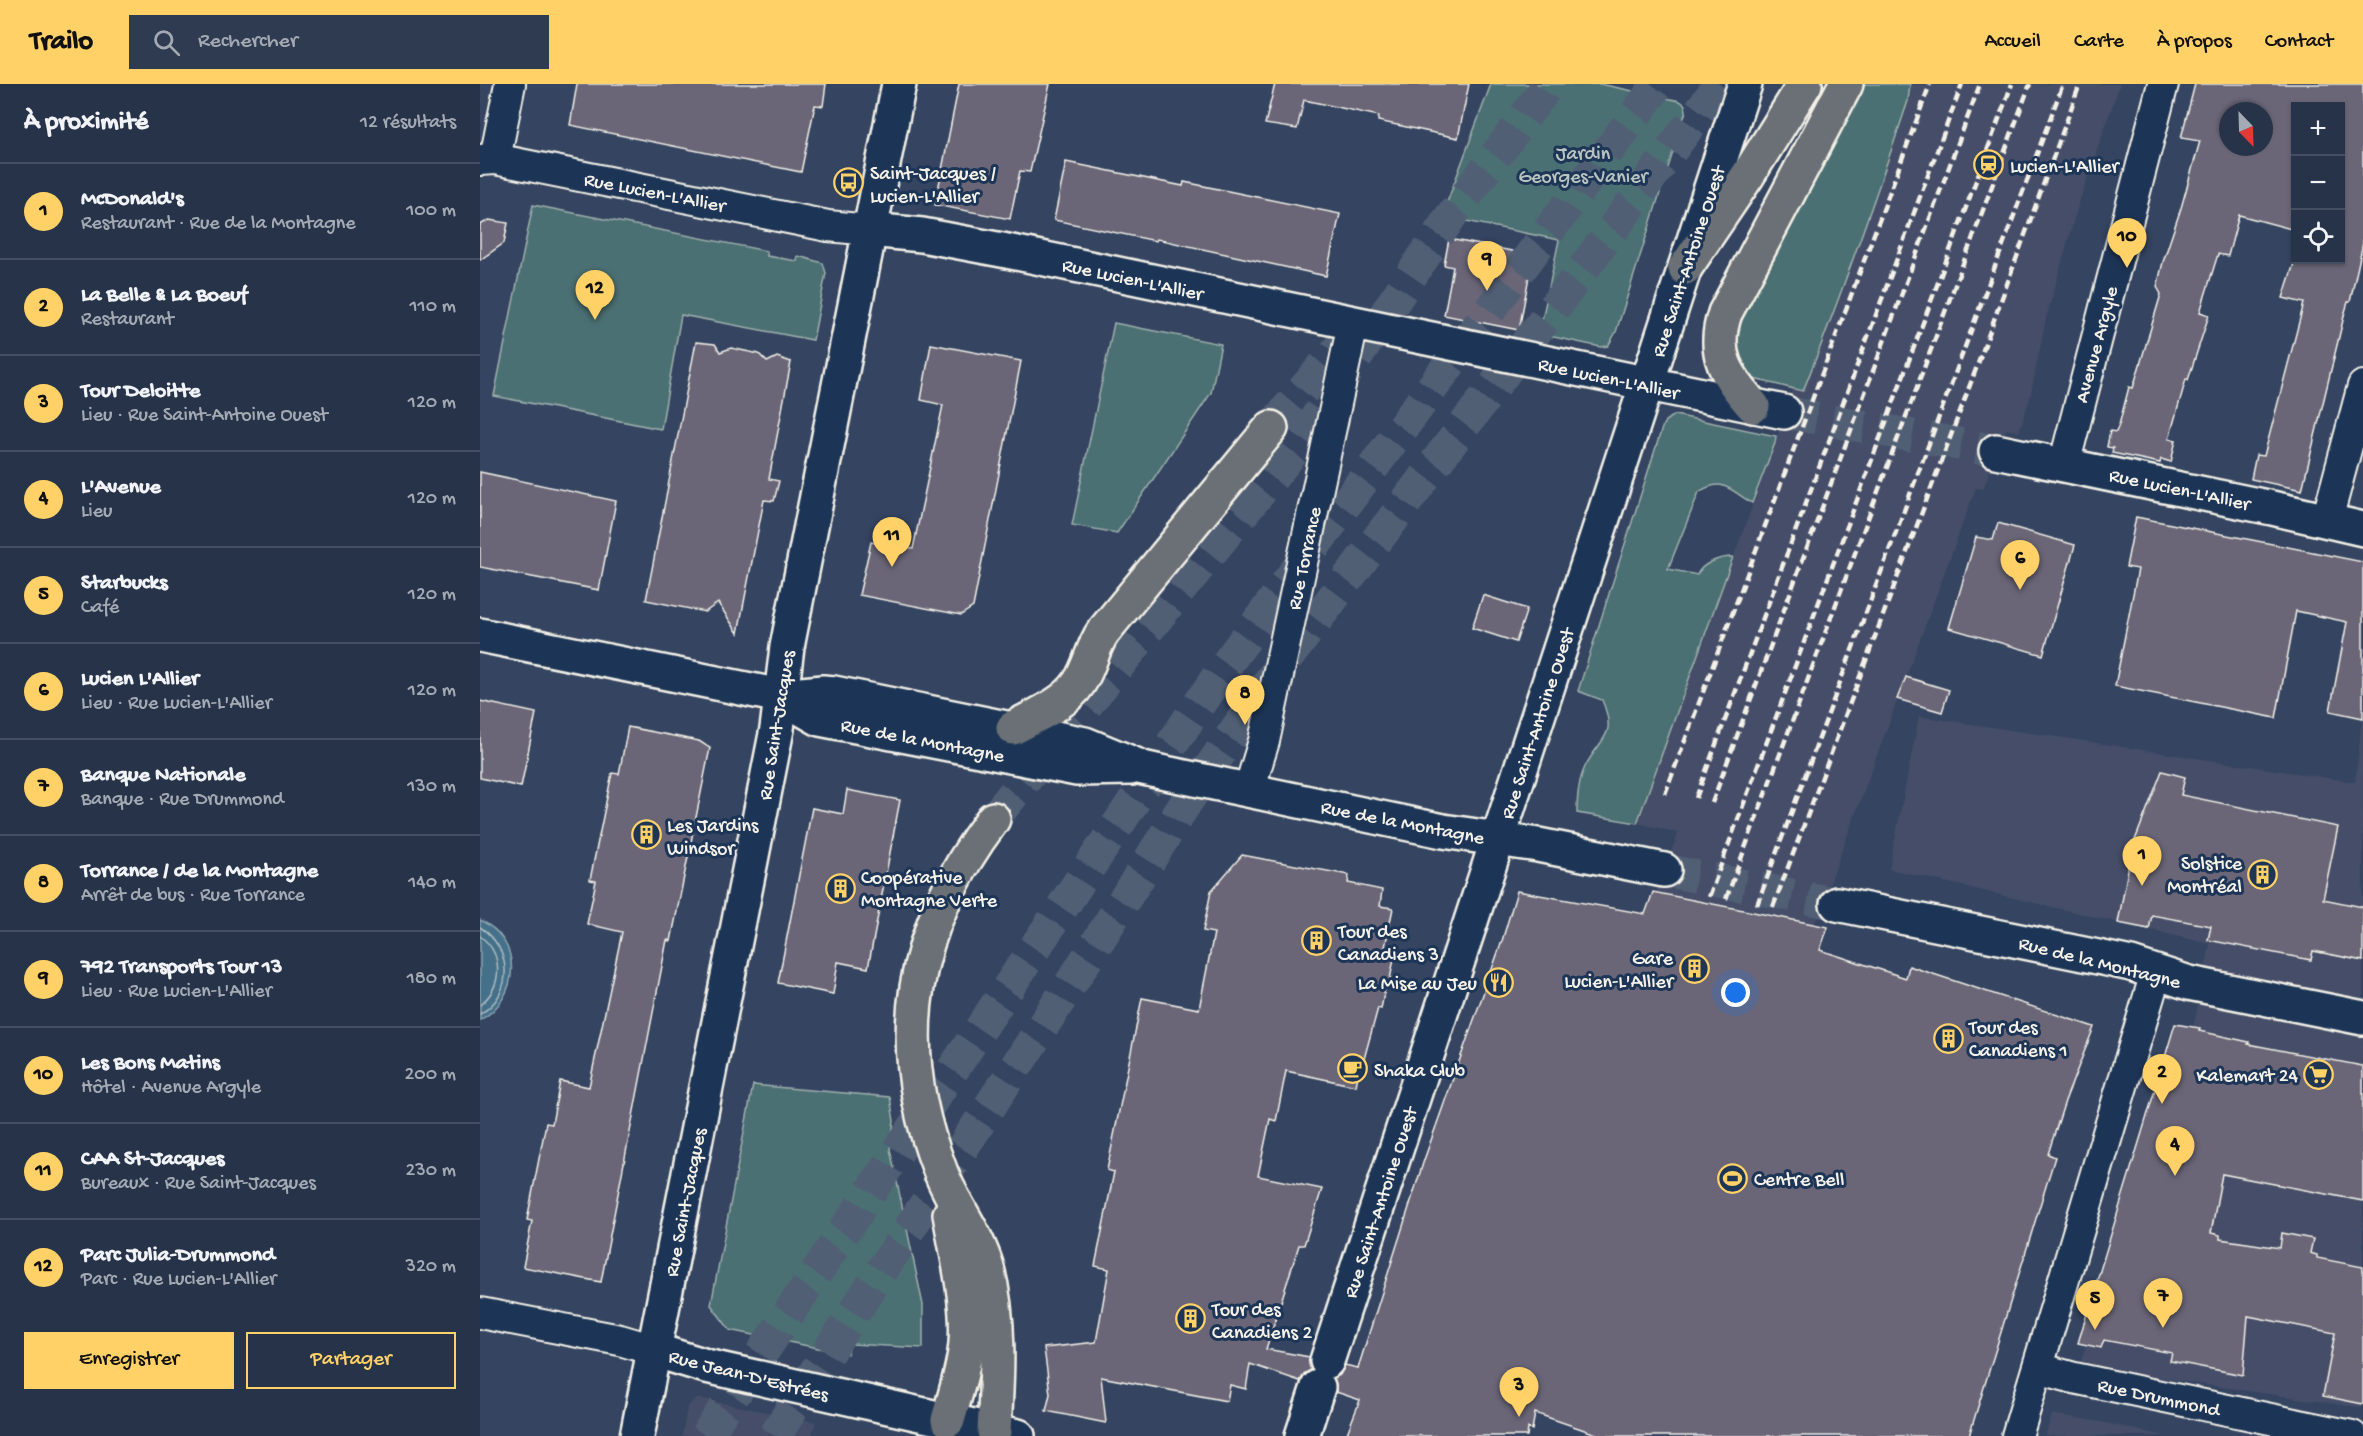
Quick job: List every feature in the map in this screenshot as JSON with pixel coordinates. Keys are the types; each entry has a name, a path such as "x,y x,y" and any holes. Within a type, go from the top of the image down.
{"highway":[{"path":"1685,268 1748,175 1805,84"},
{"path":"1768,409 1737,388 1725,369 1719,347 1720,325 1846,84"},
{"path":"1013,728 1058,702 1076,687 1103,632 1271,428"},
{"path":"993,819 963,861 942,903 927,945 914,1003 913,1044 916,1084 928,1134 945,1183 983,1255 992,1292 1006,1433"},
{"path":"945,1183 961,1278 966,1330 964,1356 948,1420"}],"street":[{"path":"488,159 510,84"},
{"name":"Rue Saint-Jacques","path":"637,1436 777,729 786,653 899,84"},
{"name":"Rue Saint-Antoine Ouest","path":"1302,1436 1745,84"},
{"name":"Avenue Argyle","path":"2064,465 2163,84"},
{"name":"Rue Lucien-L'Allier","path":"488,159 828,226 922,235 1002,250 1768,409"},
{"name":"Rue Torrance","path":"1249,790 1264,741 1353,324"},
{"path":"2327,520 2363,386"},
{"name":"Rue Lucien-L'Allier","path":"1996,451 2363,529"},
{"name":"Rue de la Montagne","path":"480,635 780,696 823,692 1013,728 1085,744 1143,768 1443,831 1498,838 1664,870"},
{"name":"Rue de la Montagne","path":"780,696 820,719 1077,769 1143,768"},
{"name":"Rue de la Montagne","path":"1837,904 2093,956 2198,985 2363,1018"},
{"path":"2017,1436 2156,973"},
{"name":"Rue Jean-D'Estrées","path":"480,1313 620,1340 706,1366 1006,1433"},
{"name":"Rue Drummond","path":"2038,1368 2074,1378 2352,1436"}],"shaded area":[{"path":"1910,84 2120,84 2077,209 2046,319 2030,398 2019,432 2006,429 1983,489 1976,488 1807,945 1514,900 1516,891 1644,914 1653,892 1656,892 1678,833 1637,823 1775,443 1792,389 1802,391 1848,274 1908,101"},
{"path":"2363,711 2363,1408 2079,1366 2186,1064 2210,944 1889,869 1919,716 2355,782"},
{"path":"693,1400 816,1422 812,1436 682,1436 687,1408"},
{"path":"2052,1414 2102,1422 2165,1436 2045,1436"}],"green space":[{"name":"Jardin Georges-Vanier","path":"1491,84 1600,84 1680,101 1685,105 1686,111 1616,332 1608,346 1601,347 1539,334 1559,240 1442,216"},
{"path":"1864,84 1910,84 1908,101 1817,355 1803,391 1750,378 1732,347 1739,319"},
{"path":"533,205 767,251 767,256 797,261 798,256 823,263 826,273 813,340 681,315 661,429 494,396"},
{"path":"1114,323 1221,344 1211,393 1117,533 1072,525"},
{"path":"1675,415 1776,436 1775,443 1752,503 1721,485 1708,487 1699,492 1668,569 1697,575 1703,567 1712,562 1733,557 1637,823 1577,813 1578,789 1583,772 1608,730 1602,700 1578,691 1662,428 1665,421"},
{"path":"753,1085 890,1097 894,1121 890,1149 923,1305 923,1348 851,1344 847,1354 730,1330 711,1305"}],"water":[{"path":"480,920 494,929 504,941 510,955 512,970 503,998 480,1020"}],"building":[{"path":"577,84 826,84 823,106 815,105 801,172 570,125"},
{"path":"959,84 1050,84 1030,172 1020,171 1010,219 935,205"},
{"path":"1275,84 1469,84 1458,138 1378,121 1379,116 1304,100 1297,129 1265,124"},
{"path":"2195,84 2363,84 2363,243 2302,490 2251,479 2256,455 2264,456 2304,303 2283,298 2294,264 2345,264 2345,102 2291,102 2291,229 2239,215 2228,256 2218,254 2200,312 2209,315 2188,380 2186,379 2169,439 2176,440 2171,462 2161,459 2160,463 2112,453 2113,448 2107,447 2110,431 2116,432 2119,425 2129,387 2133,388 2161,294 2157,287 2163,262 2200,141 2181,138"},
{"path":"1066,162 1183,186 1184,182 1340,214 1326,276 1157,239 1156,241 1054,220"},
{"path":"489,220 508,223 504,243 480,260 480,225"},
{"path":"1449,239 1533,255 1519,330 1444,315 1453,267 1444,265"},
{"path":"696,342 715,344 720,352 731,348 759,354 767,362 777,357 791,362 769,479 779,481 774,501 764,500 738,633 718,603 705,612 646,600"},
{"path":"931,344 1021,361 973,607 961,615 859,595 871,542 913,549 943,405 921,400"},
{"path":"480,472 616,501 599,590 480,567"},
{"path":"2136,517 2363,562 2363,718 2330,711 2347,622 2296,611 2276,718 2115,686 2138,569 2126,567"},
{"path":"1998,523 2075,545 2043,655 1949,628 1976,537 1993,540"},
{"path":"1483,595 1527,609 1516,642 1472,628"},
{"path":"1906,677 1949,690 1942,712 1897,699"},
{"path":"480,701 536,713 521,787 480,778"},
{"path":"628,727 699,741 710,748 671,941 667,940 601,1282 523,1267 532,1221 527,1220 546,1123 552,1124 560,1081 589,1087 622,932 587,924 596,881 590,880 612,773 619,774"},
{"path":"2162,771 2185,777 2181,795 2338,827 2323,899 2363,907 2363,961 2313,951 2311,960 2208,940 2211,926 2152,915 2149,929 2118,923 2132,848"},
{"name":"Coopérative Montagne Verte","path":"847,790 900,800 868,968 838,962 833,994 778,983 812,808 843,814"},
{"path":"1242,855 1349,875 1348,883 1382,890 1380,906 1393,908 1384,952 1395,954 1389,984 1386,983 1381,1009 1378,1008 1364,1059 1361,1057 1356,1086 1286,1071 1276,1121 1270,1119 1258,1176 1322,1189 1304,1245 1299,1245 1266,1349 1309,1357 1311,1370 1305,1373 1300,1381 1250,1364 1246,1389 1230,1385 1227,1401 1101,1377 1106,1423 1046,1411 1050,1394 1044,1348 1096,1342 1109,1269 1095,1266 1114,1172 1107,1170 1142,998 1199,1009 1214,933 1203,931 1211,891"},
{"name":"Centre Bell","path":"1517,891 1645,914 1653,892 1828,927 1820,950 1906,978 1909,966 2094,1027 2065,1101 2048,1154 2055,1157 1969,1436 1602,1436 1535,1413 1532,1430 1528,1428 1527,1436 1346,1436 1360,1400 1336,1392 1334,1378 1340,1375 1345,1365 1358,1368 1424,1160 1502,941"},
{"path":"2175,1024 2200,1028 2199,1031 2249,1042 2248,1044 2363,1066 2363,1201 2222,1174 2211,1233 2220,1235 2220,1239 2280,1248 2282,1233 2313,1239 2310,1253 2317,1255 2317,1258 2363,1267 2363,1404 2323,1396 2335,1333 2248,1316 2243,1375 2170,1361 2172,1353 2104,1340 2101,1348 2078,1343"}],"tunnel":[{"path":"993,819 1296,448 1451,216 1549,84"},
{"path":"706,1436 1222,670 1658,84"},
{"path":"775,1436 1077,974 1187,801 1265,687 1578,276 1720,84"},
{"path":"1271,428 1351,334"},
{"path":"1784,412 1996,451"},
{"path":"1664,870 1837,904"}],"railway":[{"path":"1665,794 1930,84"},
{"path":"1696,798 1962,84"},
{"path":"1712,803 1980,84"},
{"path":"1709,897 2012,84"},
{"path":"1726,899 2030,84"},
{"path":"1757,905 2063,84"},
{"path":"1773,907 1976,369 2080,84"}],"place":[{"name":"Lucien-L'Allier","path":"1989,165"},
{"name":"Saint-Jacques / Lucien-L'Allier","path":"849,183"},
{"name":"Les Bons Matins","path":"2127,268"},
{"name":"792 Transports Tour 13","path":"1487,291"},
{"name":"Parc Julia-Drummond","path":"595,320"},
{"name":"CAA St-Jacques","path":"892,567"},
{"name":"Lucien L'Allier","path":"2020,590"},
{"name":"Torrance / de la Montagne","path":"1245,725"},
{"name":"Les Jardins Windsor","path":"646,835"},
{"name":"Solstice Montréal","path":"2263,874"},
{"name":"McDonald's","path":"2142,886"},
{"name":"Coopérative Montagne Verte","path":"840,888"},
{"name":"Tour des Canadiens 3","path":"1317,941"},
{"name":"Gare Lucien-L'Allier","path":"1694,968"},
{"name":"La Mise au Jeu","path":"1498,982"},
{"name":"Tour des Canadiens 1","path":"1948,1038"},
{"name":"Shaka Club","path":"1353,1069"},
{"name":"Kalemart 24","path":"2319,1074"},
{"name":"La Belle & La Boeuf","path":"2162,1104"},
{"name":"L'Avenue","path":"2175,1176"},
{"name":"Centre Bell","path":"1733,1178"},
{"name":"Tour des Canadiens 2","path":"1191,1319"},
{"name":"Banque Nationale","path":"2163,1328"},
{"name":"Starbucks","path":"2095,1330"},
{"name":"Tour Deloitte","path":"1519,1417"}]}
